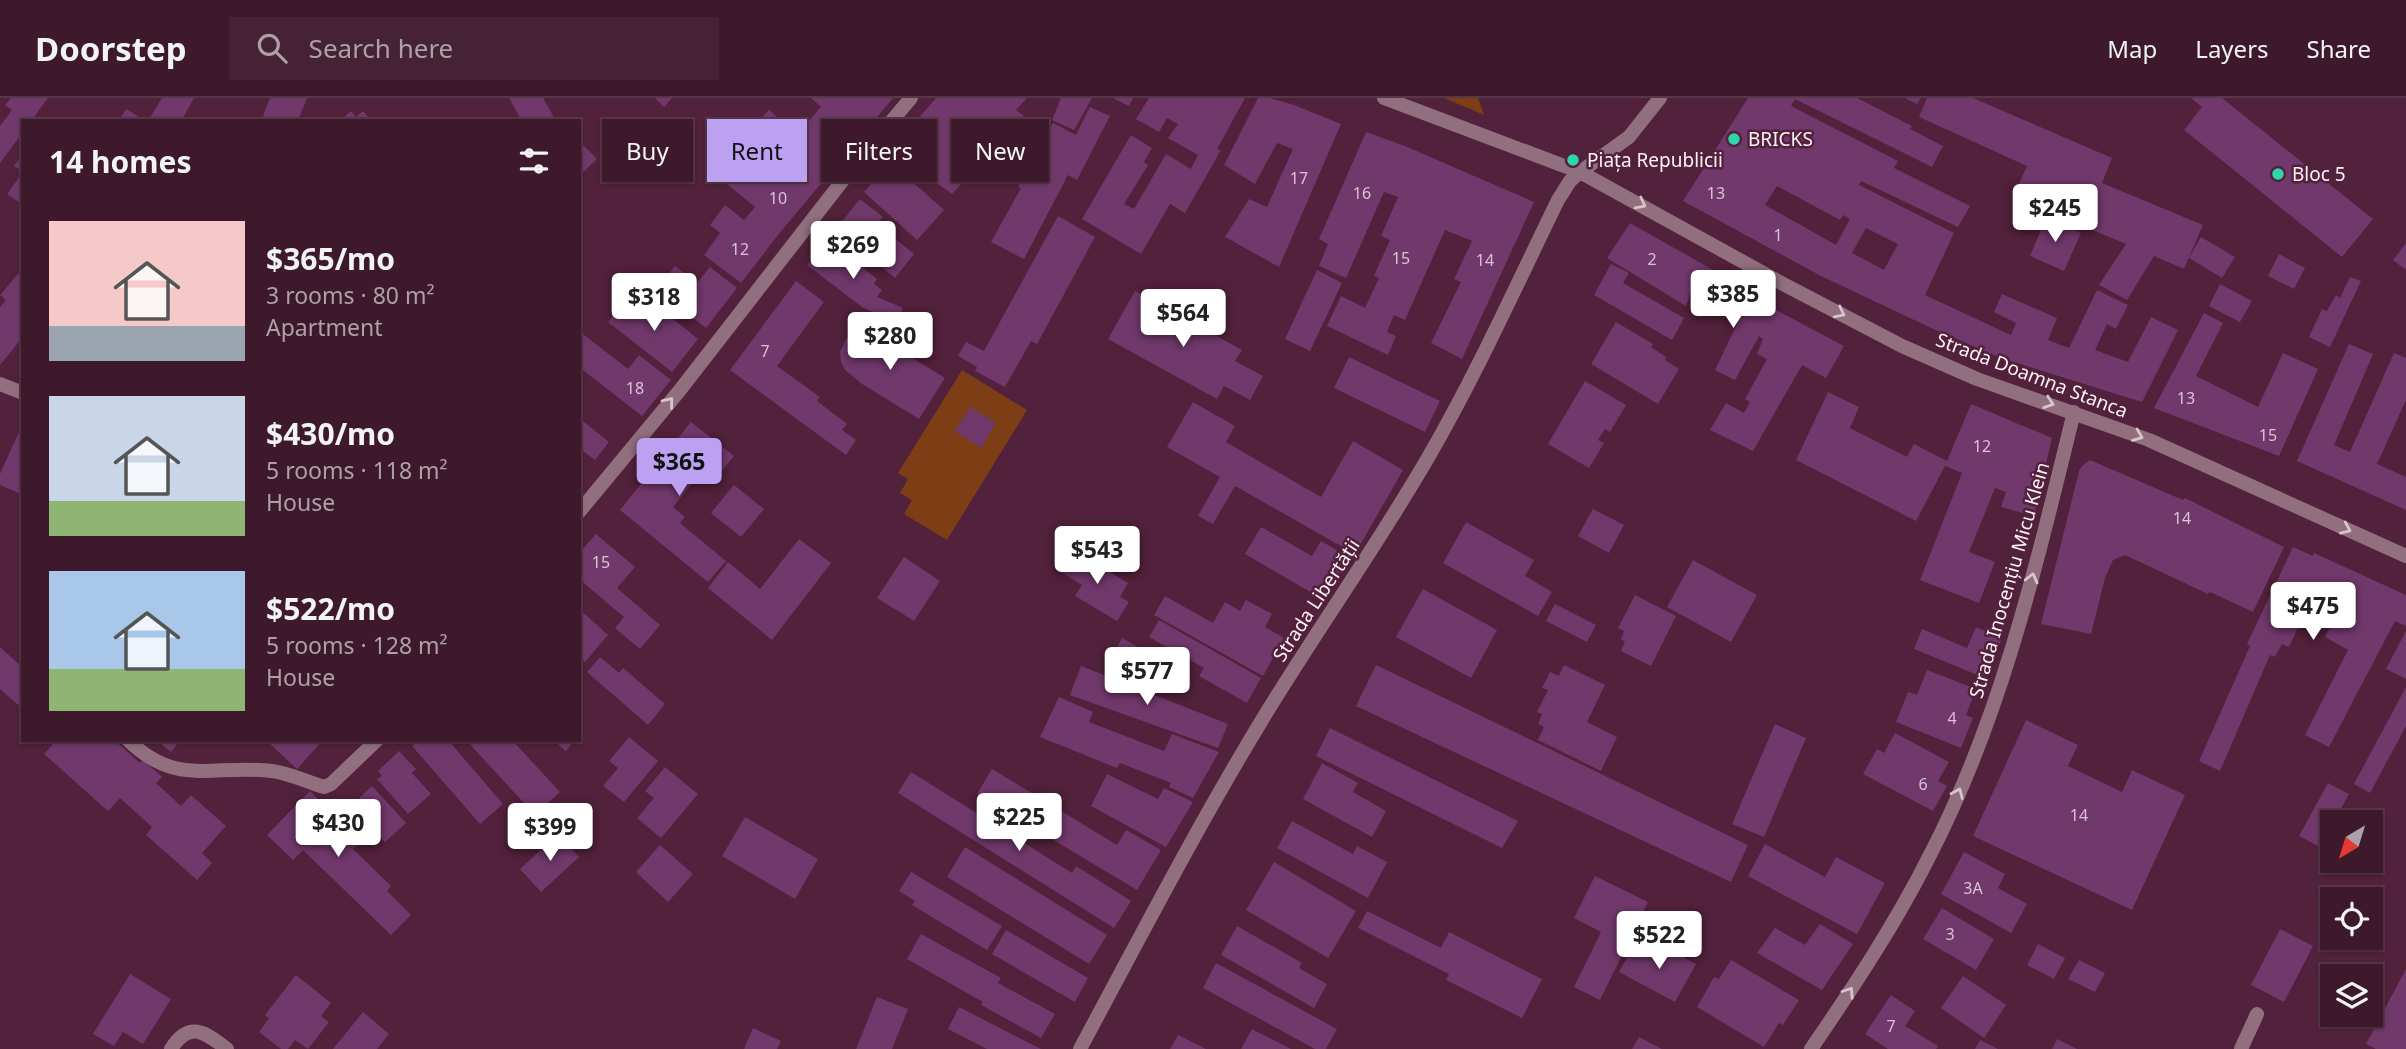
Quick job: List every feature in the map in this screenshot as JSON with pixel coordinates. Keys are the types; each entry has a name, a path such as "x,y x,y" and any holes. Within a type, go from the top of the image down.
{"street":[{"path":"581,510 680,390 857,162 911,98"},
{"path":"1384,98 1580,172 1629,137 1660,98"},
{"name":"Strada Doamna Stanca","path":"1580,172 1902,346 1977,379 2149,440 2406,556"},
{"name":"Strada Libertății","path":"1080,1049 1261,722 1428,458 1485,353 1558,200 1570,181 1580,172"},
{"path":"0,384 21,392"},
{"name":"Strada Inocențiu Micu Klein","path":"1811,1049 1904,904 1966,776 2015,642 2074,412"},
{"path":"131,742 157,762 182,771 276,771 324,787 331,784 375,742"},
{"path":"2241,1049 2257,1014"},
{"path":"171,1049 180,1036 188,1031 199,1031 227,1049"}],"shaded area":[{"path":"1444,98 1478,98 1484,115"},
{"path":"962,370 1027,410 947,540 904,514 912,500 900,493 908,479 898,473"}],"building":[{"path":"11,98 48,98 32,119 21,119 21,135 0,163 0,126 12,110 5,105"},
{"path":"162,98 194,98 182,119 149,119"},
{"path":"270,98 307,98 299,119 271,119 263,116"},
{"path":"509,98 543,98 555,119 521,119"},
{"path":"655,98 672,98 664,107"},
{"path":"811,98 893,98 875,119 821,119 822,182 741,283 704,255 720,233 710,225 725,205 744,220 755,207 724,182 807,182 807,123 821,107"},
{"path":"936,98 1027,98 1016,110 1024,116 1021,119 951,119 951,182 963,182 952,194 935,182 937,119 918,119"},
{"path":"1061,98 1092,98 1074,130 1052,120"},
{"path":"1113,98 1133,98 1129,106"},
{"path":"1149,98 1245,98 1217,149 1221,150 1185,213 1170,204 1141,254 1082,219 1131,135 1152,148 1144,162 1148,165 1124,204 1134,209 1166,154 1191,169 1198,155 1168,138 1178,124 1167,118 1159,132 1136,119"},
{"path":"1258,98 1270,98 1294,105 1341,124 1279,267 1225,237 1249,199 1267,207 1293,149 1277,143 1255,184 1224,165"},
{"path":"1748,98 1857,98 1912,126 1910,129 1943,146 1932,167 1795,99 1791,106 1898,161 1894,168 1970,206 1958,227 1861,181 1859,185 1954,233 1925,295 2011,335 2016,323 1994,312 2002,294 2057,318 2048,340 2069,348 2097,290 2128,305 2116,329 2107,324 2095,350 2128,362 2151,317 2178,330 2142,402 2001,358 1929,327 1821,276 1683,201","holes":["1777,186 1840,220 1843,215 1850,219 1836,245 1765,205","1866,228 1898,244 1884,270 1852,253"]},
{"path":"1905,98 1921,98 1917,104"},
{"path":"1927,98 1973,98 2112,158 2102,183 2203,225 2184,269 2154,256 2127,300 2099,285 2126,244 2013,197 2027,166 1919,117"},
{"name":"Bloc 5","path":"2191,98 2222,98 2373,219 2342,257 2184,130 2202,107"},
{"path":"1090,107 1110,116 1077,180 1068,175 1024,259 991,242 1021,188 1018,187 1021,182 1049,182 1049,130 1053,123 1076,135"},
{"path":"126,109 143,119 120,119"},
{"path":"769,110 780,119 761,119"},
{"path":"351,111 356,117 363,111 370,119 342,119"},
{"path":"1366,132 1534,202 1462,359 1431,343 1461,282 1454,279 1472,241 1445,230 1405,320 1394,315 1387,332 1396,336 1388,355 1327,326 1341,296 1365,308 1379,278 1374,276 1390,240 1381,236 1398,197 1384,192 1346,278 1319,266 1328,244 1319,239"},
{"path":"581,143 597,159 581,174"},
{"path":"21,156 21,171 14,166"},
{"path":"21,175 21,204 7,194"},
{"path":"873,182 912,182 944,210 917,240 864,192"},
{"path":"860,199 883,217 877,224 914,254 895,278 835,230"},
{"path":"1058,216 1095,237 1037,344 1031,341 1005,387 975,371 977,367 958,356 966,342 984,351"},
{"path":"2046,218 2081,233 2064,271 2030,256"},
{"path":"1630,223 1775,305 1774,309 1844,346 1826,378 1802,365 1753,451 1710,430 1726,403 1744,413 1750,402 1745,399 1767,359 1757,354 1763,339 1759,336 1735,380 1715,370 1740,318 1691,292 1686,306 1607,258"},
{"path":"2201,237 2235,257 2222,278 2189,258"},
{"path":"828,240 877,279 874,284 882,290 877,297 903,308 896,323 862,307 807,265"},
{"path":"2406,243 2406,270 2393,260"},
{"path":"2279,254 2305,268 2294,289 2268,276"},
{"path":"1611,264 1629,273 1623,283 1684,318 1672,340 1594,295"},
{"path":"675,266 697,283 710,267 737,288 706,328 656,290"},
{"path":"21,270 21,339 0,365 0,307 6,300 0,295"},
{"path":"1317,270 1342,283 1310,351 1285,339"},
{"path":"2350,277 2361,281 2330,347 2309,337 2322,309 2327,311 2336,295 2340,298"},
{"path":"796,281 824,302 777,366 820,397 817,401 847,424 842,430 856,440 846,455 730,370"},
{"path":"2220,284 2252,301 2240,322 2209,306"},
{"path":"1135,291 1242,350 1235,361 1263,376 1250,400 1224,386 1217,399 1108,339"},
{"path":"629,296 660,321 666,313 698,339 672,372 608,322"},
{"path":"2204,313 2223,323 2196,376 2258,407 2283,353 2318,369 2279,456 2154,408"},
{"path":"1616,322 1653,344 1651,347 1679,369 1658,404 1591,364"},
{"path":"857,332 875,335 945,378 919,419 862,384 845,370 840,352 846,339"},
{"path":"581,333 628,369 639,355 671,380 642,416 581,369"},
{"path":"2349,344 2373,354 2334,445 2350,452 2394,353 2406,358 2406,400 2377,464 2406,477 2406,510 2297,461"},
{"path":"1349,357 1440,401 1425,432 1334,388"},
{"path":"1585,381 1626,405 1610,432 1605,429 1598,440 1604,443 1589,468 1548,444"},
{"path":"1828,392 1859,407 1850,428 1907,457 1914,444 1947,461 1971,404 2052,438 2034,516 2001,507 2006,492 1995,488 1969,552 1995,562 1979,603 1920,580 1962,473 1945,466 1916,521 1796,460"},
{"path":"1193,402 1235,426 1226,442 1321,497 1353,441 1403,470 1355,554 1235,486 1213,524 1198,516 1220,477 1167,447"},
{"path":"970,407 996,423 981,448 955,431"},
{"path":"581,420 609,442 595,460 581,450"},
{"path":"691,422 734,456 711,484 699,475 673,507 685,517 680,523 726,561 708,582 620,510"},
{"path":"21,427 21,494 0,485 0,474"},
{"path":"2090,460 2183,500 2185,498 2284,547 2253,612 2125,555 2113,560 2105,578 2091,634 2041,624 2079,471"},
{"path":"734,485 764,509 741,537 711,513"},
{"path":"1593,509 1624,525 1609,553 1578,536"},
{"path":"1466,522 1534,560 1525,576 1552,592 1538,616 1443,563"},
{"path":"1261,527 1312,556 1321,541 1349,557 1324,600 1245,554"},
{"path":"596,534 635,567 617,588 660,625 640,649 615,628 624,617 581,581 581,551"},
{"path":"799,539 831,563 772,640 708,588 728,562 760,589"},
{"path":"2293,547 2313,556 2314,553 2406,595 2406,626 2395,621 2329,747 2305,735 2348,650 2325,637 2340,608 2313,595 2289,647 2282,644 2275,657 2270,655 2220,771 2199,761 2250,646 2247,644"},
{"path":"1075,551 1128,583 1120,597 1129,602 1117,621 1075,596 1082,585 1061,572"},
{"path":"904,557 940,581 914,621 877,598"},
{"path":"1693,560 1757,595 1731,642 1667,607"},
{"path":"1423,589 1497,630 1471,678 1396,637"},
{"path":"1635,595 1676,616 1651,666 1621,651 1625,642 1621,639 1624,631 1618,628"},
{"path":"1165,596 1213,623 1225,602 1240,611 1246,600 1272,614 1265,627 1284,638 1263,676 1154,615"},
{"path":"1555,604 1596,625 1587,642 1546,621"},
{"path":"581,611 608,635 585,662 581,659"},
{"path":"1159,620 1261,678 1247,703 1199,676 1204,668 1149,637"},
{"path":"1976,627 2002,638 1985,678 1914,649 1922,629 1967,648"},
{"path":"2406,631 2406,679 2386,669"},
{"path":"1122,638 1180,671 1170,690 1111,658"},
{"path":"0,647 21,666 21,707 0,689"},
{"path":"600,657 619,673 623,668 665,704 648,725 587,672"},
{"path":"1376,665 1748,845 1731,882 1356,706"},
{"path":"1564,665 1605,685 1587,722 1617,737 1601,771 1538,740 1544,727 1538,724 1542,714 1537,712 1548,690 1542,688 1550,672 1559,676"},
{"path":"1081,666 1228,724 1218,748 1070,695"},
{"path":"1927,670 1976,689 1966,715 1973,718 1961,748 1896,722 1908,692 1917,695"},
{"path":"2406,687 2406,726 2370,793 2354,784"},
{"path":"1059,697 1093,712 1089,722 1164,751 1172,734 1219,752 1193,798 1169,787 1171,783 1120,763 1117,768 1040,737"},
{"path":"2026,720 2078,745 2068,766 2122,792 2132,770 2185,795 2132,910 1973,836"},
{"path":"1775,724 1806,738 1764,837 1732,824"},
{"path":"1330,728 1518,821 1502,848 1316,756"},
{"path":"1895,733 1949,762 1938,781 1947,786 1933,811 1863,774 1877,749 1884,753"},
{"path":"629,737 658,761 624,802 603,786 618,768 609,761"},
{"path":"116,742 140,763 143,760 162,777 156,783 181,806 191,795 226,826 202,853 212,863 197,880 146,835 152,827 120,798 108,811 44,754 54,743"},
{"path":"158,742 178,742 171,752"},
{"path":"268,742 321,742 297,769"},
{"path":"417,742 450,742 503,804 480,824 412,746"},
{"path":"468,742 514,742 560,792 535,815"},
{"path":"555,742 573,742 566,751"},
{"path":"399,751 416,769 412,773 431,794 408,814 377,779 382,776 378,771"},
{"path":"1322,763 1358,783 1353,792 1386,811 1372,837 1303,799"},
{"path":"665,767 698,794 661,838 637,818 654,798 645,791"},
{"path":"992,769 1117,845 1126,830 1161,850 1137,890 977,794"},
{"path":"911,772 1072,873 1076,866 1131,901 1114,928 898,793"},
{"path":"1107,774 1158,799 1164,788 1193,802 1166,847 1091,806"},
{"path":"2328,783 2349,794 2340,810 2320,810 2320,847 2299,836"},
{"path":"372,786 406,823 385,842 361,817 369,810 359,798"},
{"path":"310,791 336,816 331,820 357,845 353,849 391,886 387,891 411,915 391,935 303,850 293,860 267,835"},
{"path":"745,817 818,859 795,899 722,856"},
{"path":"1292,821 1353,854 1357,846 1387,862 1368,898 1277,848"},
{"path":"558,834 579,857 541,892 520,869"},
{"path":"1765,844 1825,877 1836,857 1885,883 1857,934 1748,876"},
{"path":"660,845 693,874 668,902 636,872"},
{"path":"965,847 1107,935 1089,964 947,877"},
{"path":"1964,852 2005,874 1998,888 2027,904 2011,933 1941,894"},
{"path":"1274,862 1356,911 1328,958 1246,910"},
{"path":"911,872 1002,926 987,950 912,905 915,901 899,891"},
{"path":"1595,876 1648,902 1600,1000 1574,987 1601,932 1574,918"},
{"path":"1942,908 1994,939 1976,970 1923,939"},
{"path":"1367,911 1441,948 1449,932 1542,979 1522,1018 1446,980 1449,974 1358,928"},
{"path":"1820,924 1853,944 1822,990 1757,953 1775,928 1805,945"},
{"path":"1237,926 1302,963 1299,968 1327,984 1314,1008 1221,955"},
{"path":"2280,929 2313,946 2284,1002 2251,985"},
{"path":"1006,930 1088,978 1075,1002 992,954"},
{"path":"921,934 1001,978 998,983 1055,1014 1041,1038 907,959"},
{"path":"1659,944 1696,964 1675,1002 1619,972 1634,945 1653,956"},
{"path":"2038,944 2065,958 2054,979 2027,965"},
{"path":"1731,960 1799,1000 1783,1025 1779,1023 1764,1047 1697,1007 1714,977 1719,979"},
{"path":"2079,960 2105,973 2095,992 2068,979"},
{"path":"1216,963 1337,1029 1326,1049 1315,1049 1203,988"},
{"path":"2406,969 2406,1049 2376,1049 2366,1044 2375,1027 2383,1027 2383,1012"},
{"path":"130,974 171,999 143,1044 123,1032 114,1046 93,1034"},
{"path":"296,975 331,1003 321,1016 329,1022 308,1049 295,1040 288,1049 281,1049 259,1032 269,1018 265,1015"},
{"path":"1963,976 2006,1005 1984,1038 1941,1008"},
{"path":"1891,995 1915,1011 1905,1026 1938,1046 1936,1049 1888,1049 1865,1034"},
{"path":"877,997 908,1009 892,1049 856,1049"},
{"path":"959,1007 1041,1049 987,1049 948,1029"},
{"path":"363,1012 389,1034 377,1049 333,1049"},
{"path":"753,1028 781,1041 777,1049 744,1049"},
{"path":"1252,1029 1291,1049 1241,1049"},
{"path":"1178,1035 1206,1049 1170,1049"},
{"path":"1639,1037 1662,1049 1632,1049"},
{"path":"2057,1039 2077,1049 2052,1049"},
{"path":"1980,1040 1998,1049 1975,1049"}],"place":[{"name":"BRICKS","path":"1734,139"},
{"name":"Piața Republicii","path":"1573,160"},
{"name":"Bloc 5","path":"2278,174"}]}
